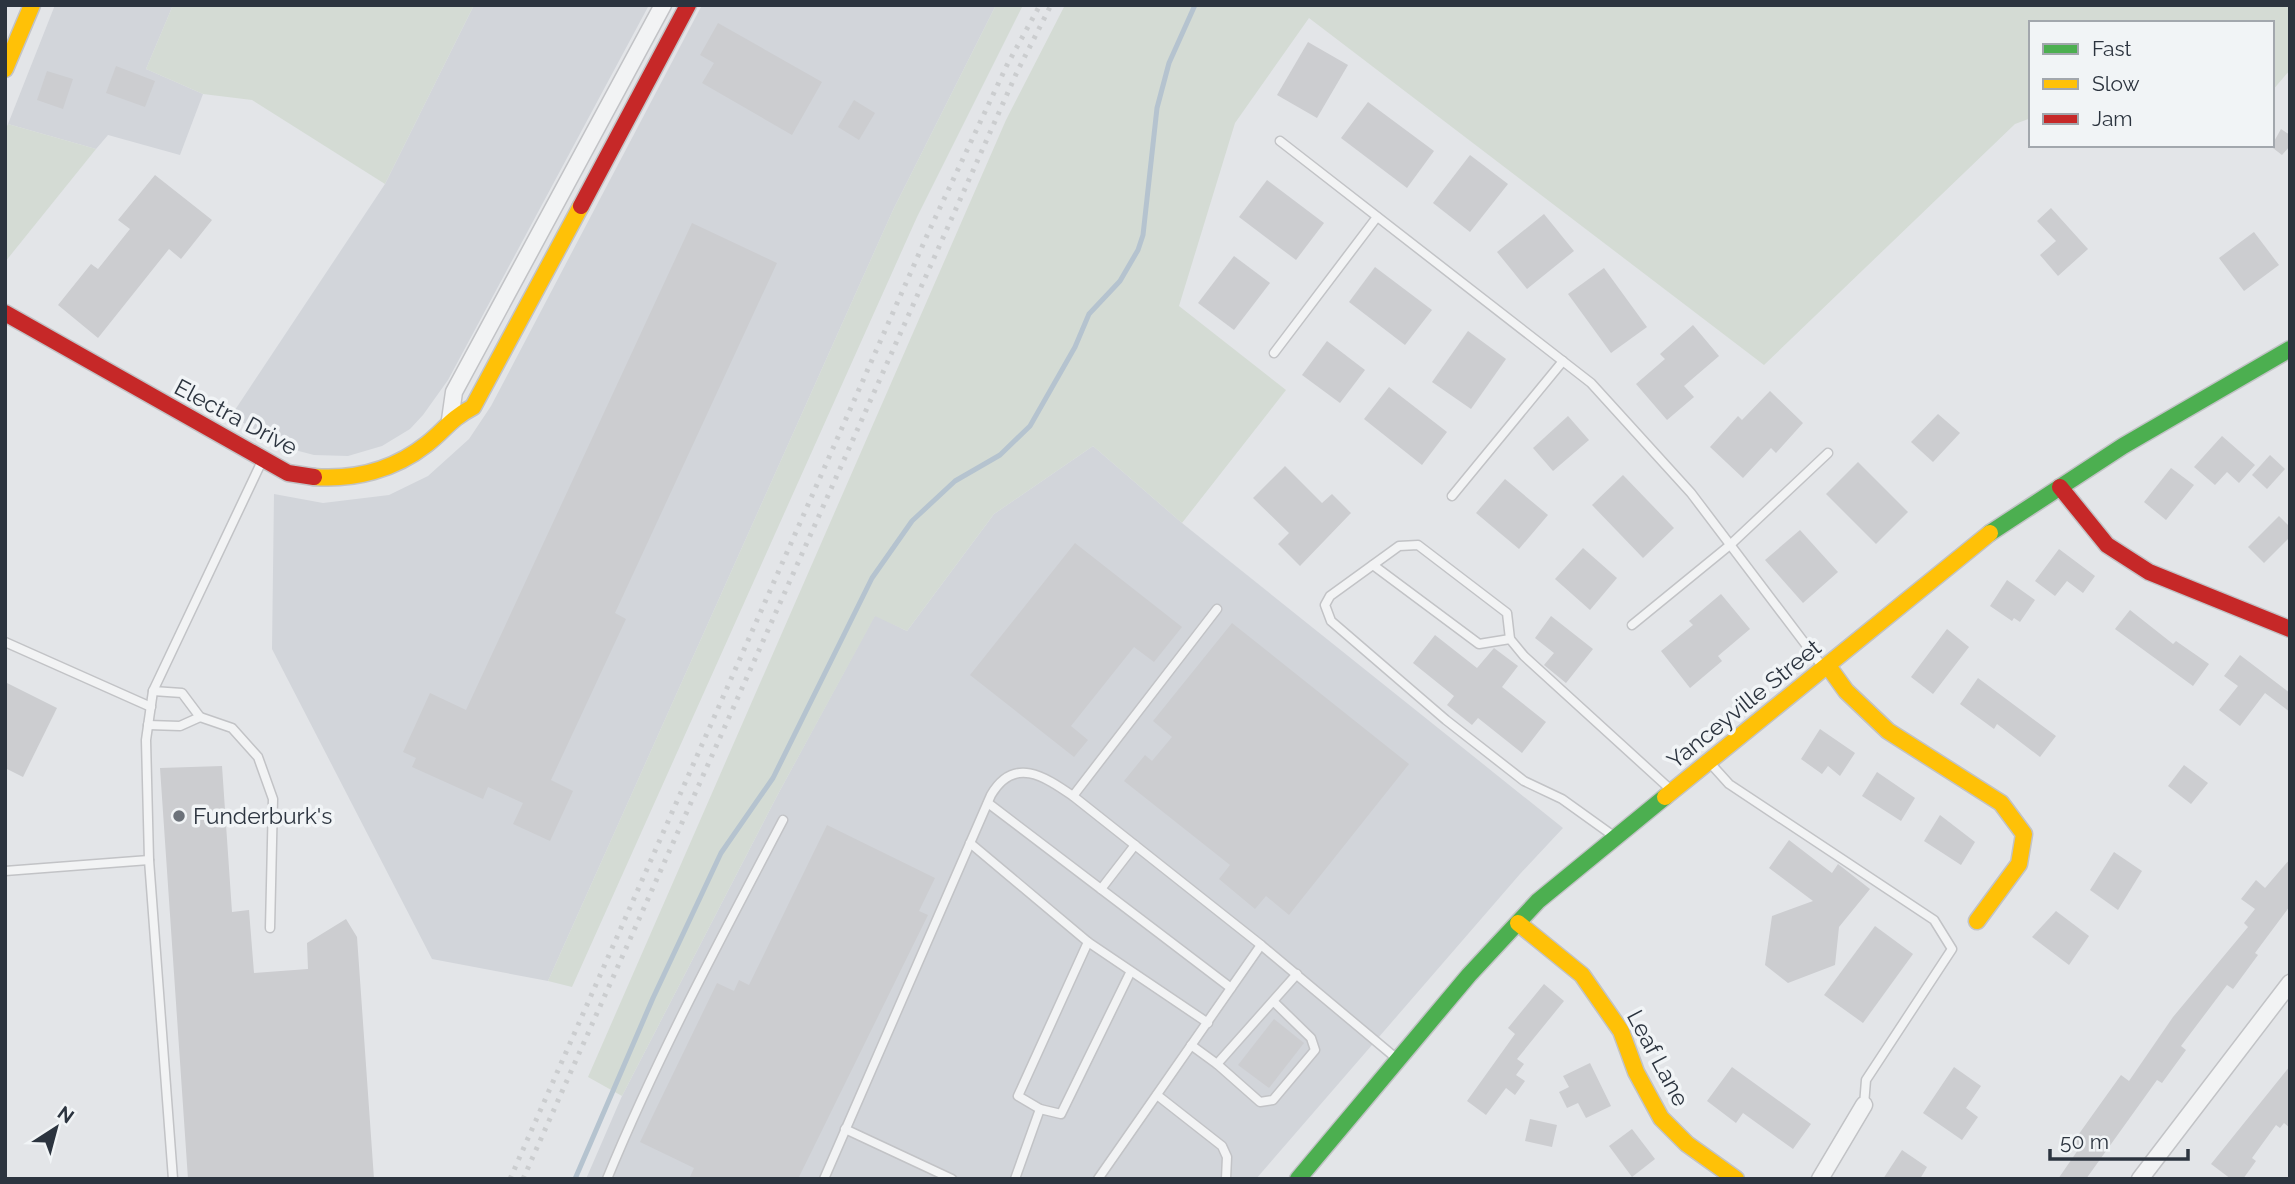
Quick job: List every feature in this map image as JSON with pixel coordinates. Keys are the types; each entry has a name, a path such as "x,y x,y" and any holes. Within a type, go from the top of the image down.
{"street":[{"path":"5,69 32,5"},
{"path":"450,420 454,392 663,5"},
{"name":"Electra Drive","path":"5,313 288,474 307,478 346,478 369,473 408,457 429,443 450,420 473,407 688,5"},
{"name":"Yanceyville Street","path":"1298,1179 1538,901 1980,540 2123,446 2290,349"},
{"path":"2060,487 2107,545 2149,572 2290,629"},
{"path":"1826,667 1846,691 1888,731 2001,803 2024,834 2019,864 1977,921"},
{"name":"Leaf Lane","path":"1518,923 1582,975 1621,1031 1636,1072 1661,1118 1687,1144 1736,1179"},
{"path":"2140,1179 2290,983"},
{"path":"1820,1179 1864,1105"}],"lane":[{"path":"606,111 627,121"},
{"path":"1280,141 1563,361 1600,393 1691,493 1826,667"},
{"path":"1274,353 1377,217"},
{"path":"1452,496 1563,361"},
{"path":"1632,625 1730,545 1828,453"},
{"path":"173,1179 149,860 148,725 153,691 262,461"},
{"path":"1616,838 1562,799 1524,781 1446,720 1331,621 1325,605 1330,596 1399,546 1418,545 1507,613 1510,639 1524,656 1673,791"},
{"path":"1373,565 1479,644 1510,639"},
{"path":"1073,796 1217,609"},
{"path":"5,642 151,707"},
{"path":"153,691 182,693 201,716 232,728 258,757 273,799 270,928"},
{"path":"148,725 180,726 201,716"},
{"path":"1709,762 1729,784 1934,920 1952,948 1866,1080 1864,1105"},
{"path":"824,1179 988,803 1000,780 1013,773 1031,773 1052,781 1073,796 1297,974 1398,1060"},
{"path":"988,803 1231,988"},
{"path":"607,1179 633,1115 701,972 722,941 783,820"},
{"path":"970,843 1088,942 1130,973 1208,1023"},
{"path":"1101,889 1135,845"},
{"path":"5,871 149,860"},
{"path":"1088,942 1018,1096 1040,1109 1061,1114 1130,973"},
{"path":"1098,1179 1261,945"},
{"path":"1217,1064 1297,974"},
{"path":"1191,1045 1260,1102 1273,1100 1315,1051 1311,1038 1273,1001"},
{"path":"1157,1095 1222,1146 1227,1157 1226,1179"},
{"path":"1015,1179 1040,1109"},
{"path":"845,1129 952,1179"}],"shaded area":[{"path":"55,5 173,5 146,69 203,94 180,155 108,135 96,149 8,124"},
{"path":"173,5 474,5 385,184 252,100 203,94 146,69"},
{"path":"474,5 649,5 448,380 423,415 410,429 382,446 348,456 314,455 291,449 231,416 385,184"},
{"path":"702,5 996,5 893,210 548,981 432,959 272,649 274,494 323,503 389,495 428,476 469,439 491,406"},
{"path":"996,5 1023,5 917,217 572,987 548,981 893,210"},
{"path":"1065,5 2290,5 2290,70 2274,89 2274,21 2029,21 2029,119 2015,124 1764,365 1309,18 1235,123 1179,306 1286,390 1182,523 1093,446 994,514 907,631 875,616 777,796 622,1096 588,1077 1006,120"},
{"path":"8,124 96,149 5,262 5,131"},
{"path":"1093,446 1182,523 1563,828 1256,1179 586,1179 622,1096 777,796 875,615 907,631 994,514"}],"building":[{"path":"718,23 822,82 792,135 702,83 714,63 700,55"},
{"path":"1308,42 1348,65 1317,118 1277,95"},
{"path":"116,66 155,81 145,107 106,93"},
{"path":"47,71 73,79 63,109 37,100"},
{"path":"854,100 875,113 859,140 838,127"},
{"path":"1368,102 1434,151 1407,188 1341,138"},
{"path":"2281,129 2290,135 2290,146 2282,155 2272,147 2274,147"},
{"path":"1470,155 1508,184 1470,232 1433,203"},
{"path":"155,175 212,220 181,259 169,249 98,338 58,305 91,264 98,269 130,229 118,220"},
{"path":"1267,180 1324,223 1296,260 1239,217"},
{"path":"2051,208 2088,249 2058,276 2040,255 2056,241 2037,221"},
{"path":"1544,214 1574,251 1527,289 1497,252"},
{"path":"692,223 777,263 615,613 626,619 551,780 573,791 550,841 513,824 523,803 488,787 483,799 412,767 416,758 403,752 430,693 466,710"},
{"path":"2254,232 2279,265 2244,291 2219,258"},
{"path":"1234,256 1270,283 1234,330 1198,303"},
{"path":"1375,267 1432,310 1405,345 1349,302"},
{"path":"1604,268 1647,327 1611,353 1568,294"},
{"path":"1693,325 1719,356 1684,386 1694,397 1667,420 1636,384 1665,359 1660,354"},
{"path":"1468,331 1506,359 1471,409 1432,382"},
{"path":"1327,341 1365,370 1340,403 1302,375"},
{"path":"1389,387 1447,432 1422,465 1364,419"},
{"path":"1770,391 1803,423 1776,453 1771,448 1743,478 1710,447 1738,416 1742,420"},
{"path":"1938,414 1960,433 1933,462 1911,442"},
{"path":"1568,416 1589,440 1553,471 1533,448"},
{"path":"2222,436 2255,465 2239,483 2227,472 2215,485 2194,467"},
{"path":"2270,455 2285,469 2267,489 2252,475"},
{"path":"1858,462 1908,512 1876,544 1826,494"},
{"path":"1285,466 1322,503 1332,494 1351,513 1300,566 1278,544 1289,533 1253,498"},
{"path":"2171,468 2194,485 2166,520 2144,502"},
{"path":"1623,475 1674,528 1643,558 1592,505"},
{"path":"1505,479 1548,515 1519,549 1476,513"},
{"path":"2279,516 2290,527 2290,537 2264,563 2248,547"},
{"path":"1800,530 1838,572 1803,603 1765,560"},
{"path":"1075,543 1182,627 1154,662 1134,647 1071,726 1088,740 1074,757 970,675"},
{"path":"1583,548 1617,578 1590,610 1555,579"},
{"path":"2059,549 2095,576 2083,593 2067,581 2055,596 2035,581"},
{"path":"2007,580 2035,600 2020,622 2014,618 2012,621 1990,606"},
{"path":"1721,594 1750,629 1718,656 1722,661 1690,688 1661,651 1693,625 1689,621"},
{"path":"2130,610 2173,644 2176,641 2209,664 2193,686 2115,629"},
{"path":"1551,616 1593,649 1566,683 1544,665 1554,653 1535,638"},
{"path":"1232,623 1409,764 1289,915 1266,896 1255,909 1219,879 1230,865 1124,781 1145,755 1152,761 1172,737 1153,721"},
{"path":"1947,629 1969,647 1933,694 1911,677"},
{"path":"1435,635 1477,668 1494,648 1518,666 1502,687 1546,722 1522,753 1478,718 1472,725 1447,705 1454,696 1413,663"},
{"path":"2240,655 2290,693 2290,712 2265,693 2240,726 2219,710 2238,686 2224,676"},
{"path":"1978,678 2056,736 2040,757 1997,724 1994,729 1960,704"},
{"path":"5,682 57,708 23,777 5,768"},
{"path":"1820,729 1855,753 1840,776 1828,766 1822,774 1801,759"},
{"path":"2184,765 2208,783 2191,804 2168,786"},
{"path":"222,766 232,912 249,910 254,973 308,969 307,943 346,919 357,937 374,1179 188,1179 160,768"},
{"path":"1877,772 1915,798 1901,821 1862,796"},
{"path":"1940,815 1975,842 1961,865 1924,841"},
{"path":"827,825 935,878 919,911 928,915 798,1179 689,1179 694,1168 640,1142 717,983 734,991 739,980 749,985"},
{"path":"1789,840 1832,873 1838,864 1870,889 1839,927 1835,965 1788,983 1765,965 1772,916 1813,901 1769,868"},
{"path":"2114,852 2142,871 2118,910 2090,890"},
{"path":"2290,859 2290,906 2255,953 2258,955 2233,989 2227,985 2181,1046 2186,1050 2162,1083 2157,1080 2086,1179 2058,1179 2078,1150 2071,1145 2121,1075 2129,1081 2173,1017 2248,927 2244,923 2255,909 2241,899 2256,880 2265,888"},
{"path":"2056,911 2089,936 2069,965 2032,937"},
{"path":"1875,926 1913,954 1863,1023 1824,995"},
{"path":"1544,984 1564,1001 1517,1059 1524,1064 1516,1075 1525,1081 1515,1095 1506,1088 1486,1115 1467,1101 1515,1034 1508,1028"},
{"path":"1274,1019 1304,1043 1269,1088 1238,1065"},
{"path":"1590,1063 1611,1106 1586,1118 1578,1103 1567,1108 1559,1092 1569,1087 1563,1076"},
{"path":"2290,1066 2290,1128 2284,1123 2280,1128 2276,1125 2252,1158 2256,1161 2243,1179 2231,1179 2211,1164"},
{"path":"1732,1067 1811,1124 1793,1149 1743,1113 1736,1123 1707,1101"},
{"path":"1954,1067 1981,1086 1966,1108 1978,1117 1962,1140 1923,1113"},
{"path":"1530,1119 1557,1125 1552,1147 1525,1141"},
{"path":"1632,1129 1655,1159 1632,1177 1609,1146"},
{"path":"1902,1150 1927,1167 1920,1179 1883,1179"}],"waterway":[{"path":"575,1179 653,998 721,853 773,778 872,578 912,521 955,481 1000,455 1030,426 1075,347 1089,314 1120,281 1138,250 1143,235 1157,108 1169,63 1195,5"}],"railway":[{"path":"510,1179 929,231 1007,65 1040,5"},
{"path":"523,1179 1017,72 1051,5"}],"traffic: fast":[{"path":"1990,533 2123,446 2290,349"},
{"path":"1298,1179 1469,975 1538,901 1665,797"}],"traffic: slow":[{"path":"5,69 32,5"},
{"path":"314,477 359,475 401,461 473,407 581,206"},
{"path":"1665,797 1990,533"},
{"path":"1828,666 1846,691 1888,731 2001,803 2024,834 2019,864 1977,921"},
{"path":"1518,923 1582,975 1621,1031 1636,1072 1661,1118 1687,1144 1736,1179"}],"traffic: jam":[{"path":"581,206 688,5"},
{"path":"5,313 288,473 314,477"},
{"path":"2060,487 2107,545 2149,572 2290,629"}],"place":[{"name":"Funderburk's","path":"179,816"}]}
